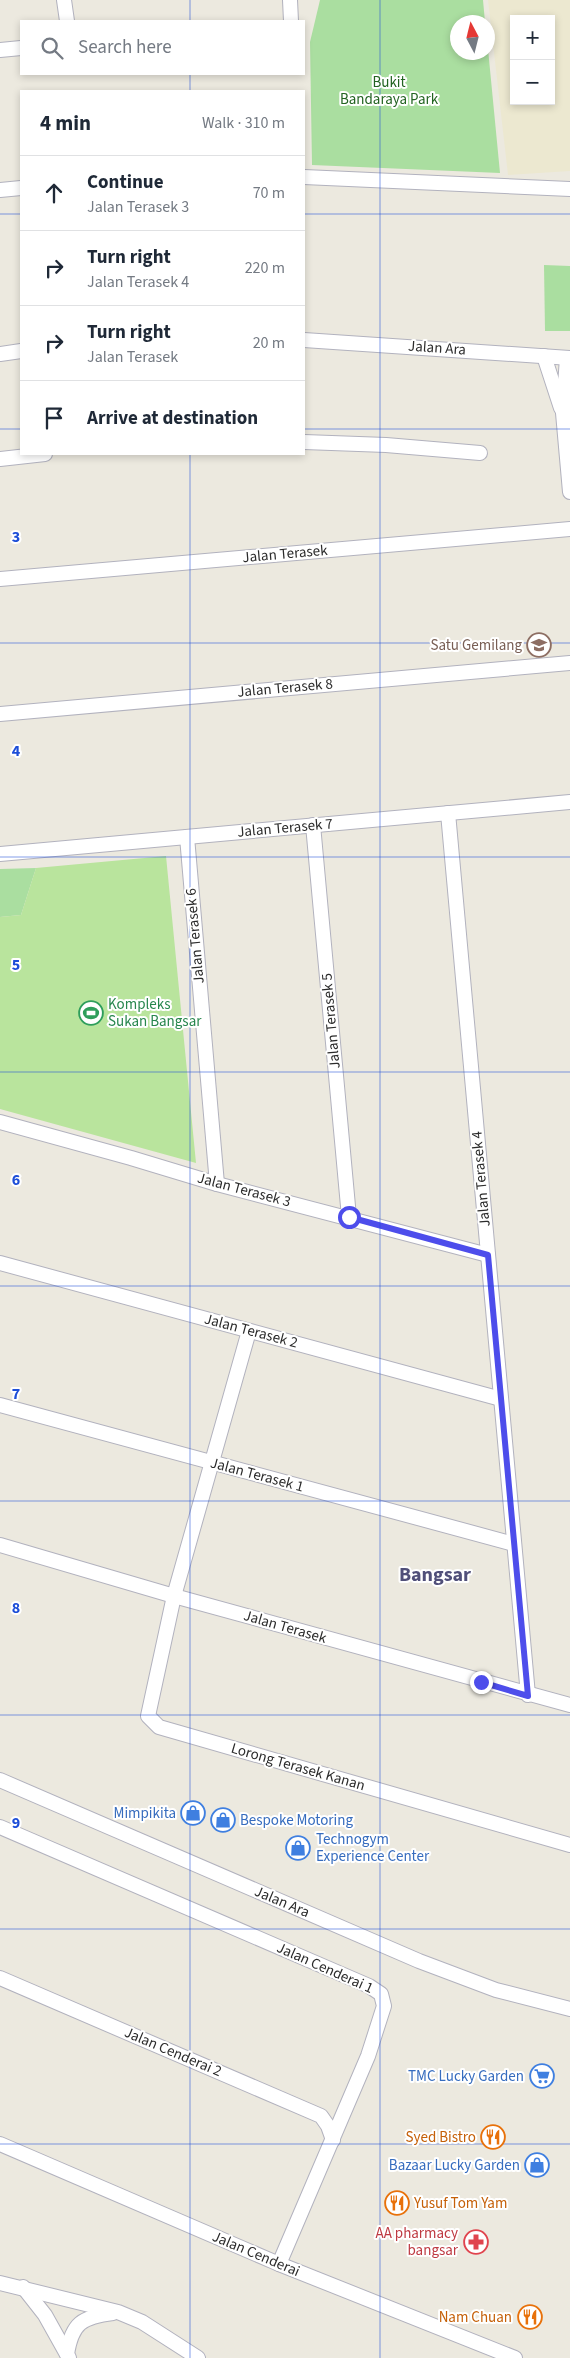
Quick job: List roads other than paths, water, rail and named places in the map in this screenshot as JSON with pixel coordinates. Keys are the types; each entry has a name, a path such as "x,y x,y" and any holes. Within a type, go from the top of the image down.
{"street":[{"path":"64,0 66,20"},
{"path":"290,0 292,20"},
{"path":"0,50 20,48"},
{"path":"305,177 570,189"},
{"path":"0,190 20,188"},
{"name":"Jalan Ara","path":"305,340 568,358"},
{"path":"0,354 20,351"},
{"path":"544,356 563,413"},
{"path":"568,358 563,413 570,492"},
{"path":"305,442 386,445 480,453"},
{"path":"0,459 36,455"},
{"name":"Jalan Terasek","path":"0,579 570,529"},
{"name":"Jalan Terasek 8","path":"0,714 570,663"},
{"name":"Jalan Terasek 7","path":"0,854 570,802"},
{"name":"Jalan Terasek 4","path":"448,813 528,1696"},
{"name":"Jalan Terasek 5","path":"313,825 349,1217"},
{"name":"Jalan Terasek 6","path":"187,837 217,1184"},
{"name":"Jalan Terasek 3","path":"0,1122 132,1158 217,1184 349,1217 488,1255"},
{"name":"Jalan Terasek 2","path":"0,1263 501,1399"},
{"path":"174,1596 249,1331"},
{"name":"Jalan Terasek 1","path":"0,1405 514,1544"},
{"name":"Jalan Terasek","path":"0,1545 528,1696 570,1705"},
{"name":"Lorong Terasek Kanan","path":"174,1596 148,1716 159,1727 570,1845"},
{"name":"Jalan Ara","path":"0,1780 419,1961 496,1990 570,2009"},
{"name":"Jalan Cenderai 1","path":"0,1827 368,1986 382,1994 384,2006 382,2016 368,2056 280,2264"},
{"name":"Jalan Cenderai 2","path":"0,1978 321,2116 328,2126 333,2140"},
{"name":"Jalan Cenderai","path":"0,2144 280,2264 515,2358"},
{"path":"0,2283 23,2287 118,2312 142,2322 198,2358"},
{"path":"23,2287 45,2315 68,2356"},
{"path":"68,2356 70,2336 80,2323 97,2315 118,2312"}],"place":[{"name":"Satu Gemilang","path":"539,645"},
{"name":"Kompleks Sukan Bangsar","path":"91,1013"},
{"name":"Mimpikita","path":"193,1813"},
{"name":"Bespoke Motoring","path":"223,1820"},
{"name":"Technogym Experience Center","path":"298,1848"},
{"name":"TMC Lucky Garden","path":"542,2076"},
{"name":"Syed Bistro","path":"493,2137"},
{"name":"Bazaar Lucky Garden","path":"537,2165"},
{"name":"Yusuf Tom Yam","path":"397,2203"},
{"name":"AA pharmacy bangsar","path":"476,2242"},
{"name":"Nam Chuan","path":"530,2317"}],"district":[{"name":"Bangsar","path":"435,1575"}],"park label":[{"name":"Bukit Bandaraya Park","path":"389,90"}]}
